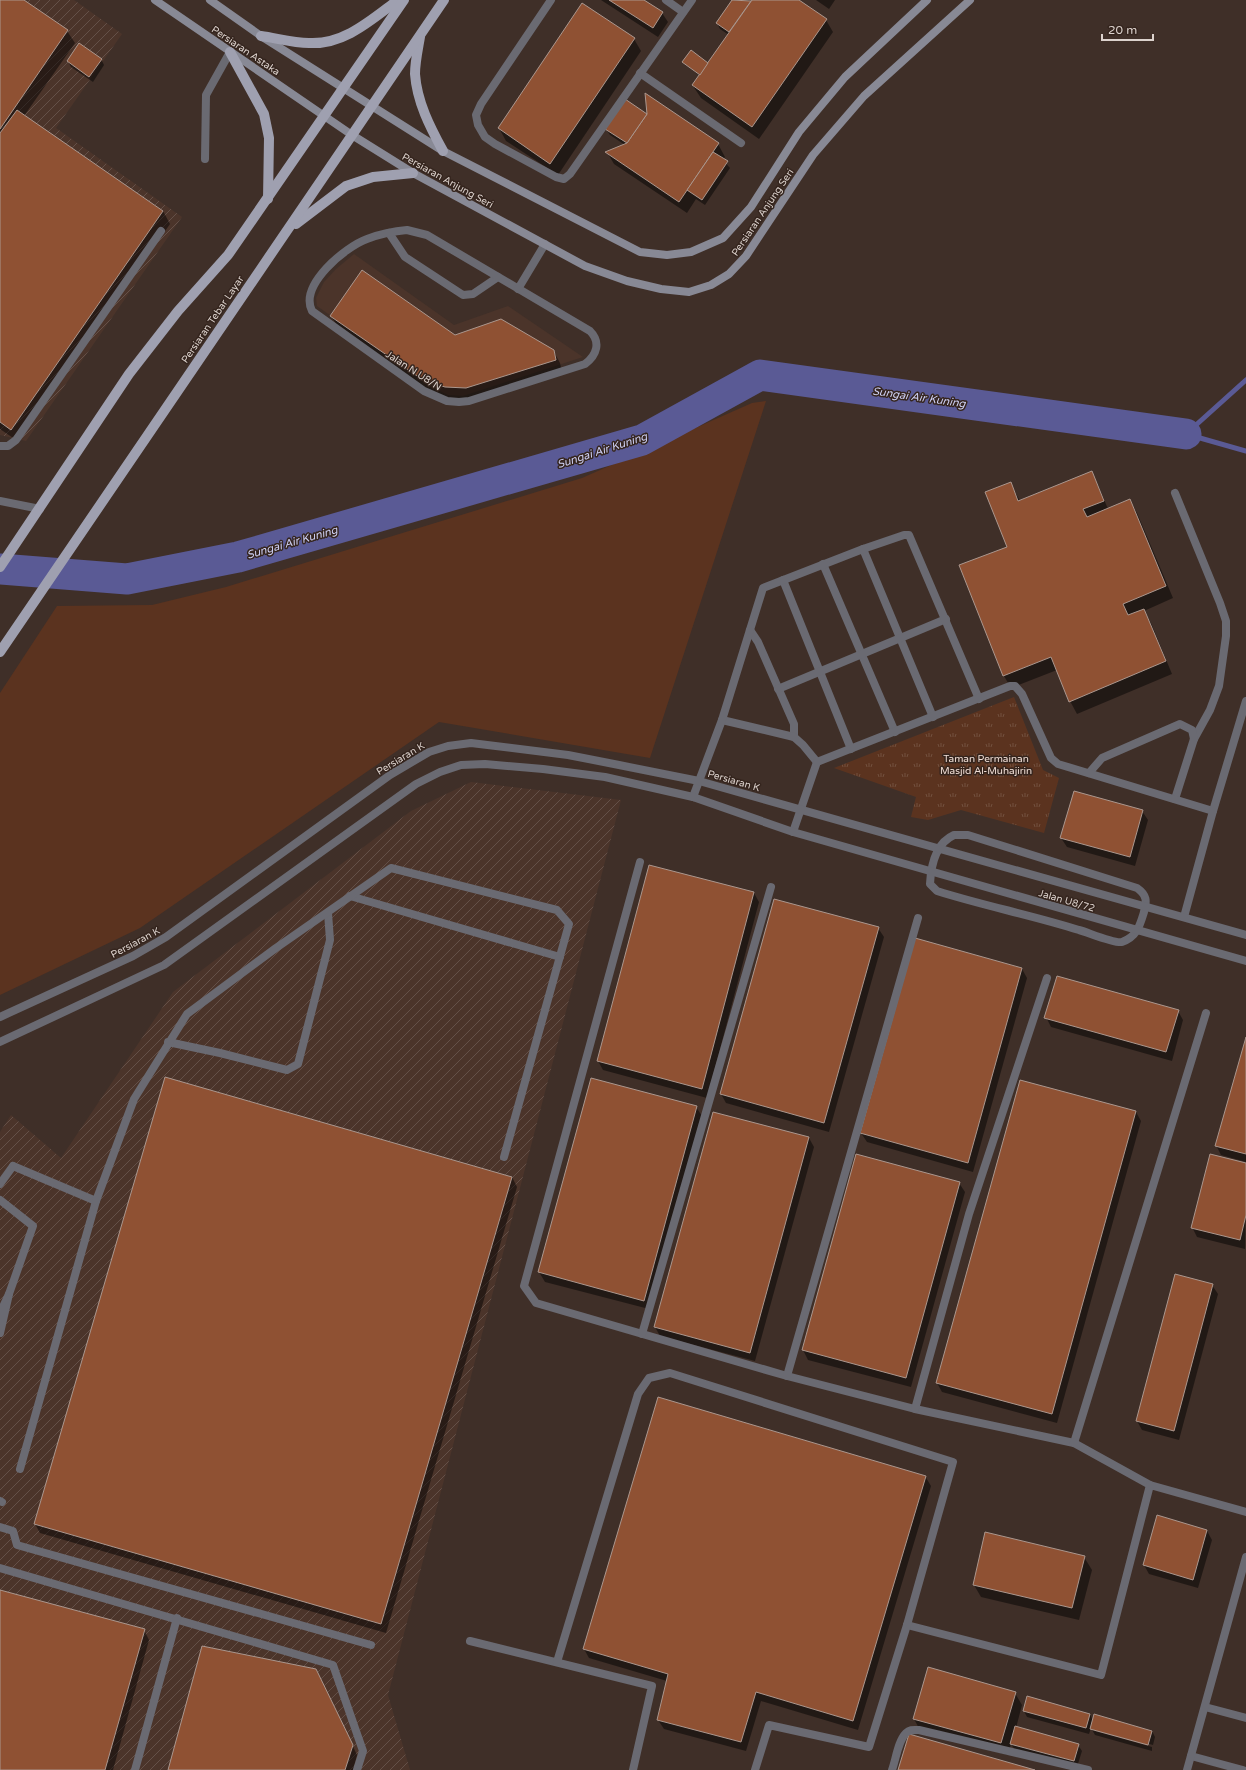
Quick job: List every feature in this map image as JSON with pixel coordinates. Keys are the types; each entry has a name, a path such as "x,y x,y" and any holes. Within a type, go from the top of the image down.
{"main road":[{"path":"261,36 309,44 329,42 365,25 398,0"},
{"path":"0,567 129,374 152,344 228,255 404,0"},
{"name":"Persiaran Tebar Layar","path":"0,652 444,0"},
{"path":"420,35 415,73 420,101 426,120 443,151"},
{"path":"230,52 264,114 269,138 268,199"},
{"path":"289,229 346,186 373,177 413,173"}],"street":[{"name":"Persiaran Astaka","path":"155,0 352,135"},
{"name":"Persiaran Astaka","path":"210,0 261,36 372,106"},
{"path":"550,0 481,104 476,115 478,125 485,137 556,177 564,179 570,174 692,0"},
{"path":"666,0 683,12"},
{"name":"Persiaran Anjung Seri","path":"372,106 443,151 640,252 667,255 691,252 723,238 733,228 751,207 798,132 844,77 928,0"},
{"name":"Persiaran Anjung Seri","path":"352,135 413,173 585,266 627,281 661,289 689,292 711,286 729,274 746,256 813,155 864,96 970,0"},
{"path":"205,159 206,96 230,52"},
{"path":"640,74 741,143"},
{"name":"Jalan N U8/N","path":"407,230 427,235 590,331 597,343 592,358 585,364 469,401 447,401 424,391 312,311 309,305 310,295 317,281 330,265 348,250 367,239 389,233 407,230"},
{"path":"0,446 8,446 16,440 161,231"},
{"path":"389,233 405,257 463,295 473,294 498,277"},
{"path":"518,289 545,244"},
{"path":"1175,493 1226,621 1223,661 1219,686 1210,710 1194,739 1175,799"},
{"path":"0,501 40,509"},
{"path":"693,797 722,720 763,588 862,549 908,535 946,619 979,699"},
{"path":"862,549 933,717"},
{"path":"823,564 895,732"},
{"path":"783,580 851,749"},
{"path":"778,688 946,619"},
{"path":"750,630 758,642 794,724 794,738"},
{"path":"0,1042 164,965 416,784 440,772 461,765 485,764 544,769 605,777 693,797 793,832 817,762 1010,686 1015,686 1022,694 1051,758 1058,764 1213,811"},
{"path":"1184,917 1213,811 1246,701"},
{"path":"722,720 794,738 803,745 817,762"},
{"path":"1089,773 1102,758 1180,724 1192,730 1194,739"},
{"name":"Persiaran K","path":"0,1017 133,956 166,937 390,775 428,752 448,746 471,743 568,755 699,781 892,835"},
{"name":"Jalan U8/72","path":"793,832 1246,961"},
{"name":"Jalan U8/72","path":"892,835 1246,935"},
{"path":"954,835 968,835 1138,888 1146,897 1145,906 1138,930 1132,938 1120,942 1052,921 938,891 930,884 931,872 938,848 947,838 954,835"},
{"path":"640,862 524,1286 536,1303 787,1376 915,1409 1074,1444 1150,1485 1246,1512"},
{"path":"20,1469 96,1201 134,1099 168,1042 187,1014 276,948 391,868 557,910 569,924 504,1157"},
{"path":"642,1334 771,887"},
{"path":"350,896 560,957"},
{"path":"168,1042 220,1053 287,1070 298,1064 330,940 328,913"},
{"path":"787,1376 918,918"},
{"path":"915,1409 969,1214 1047,978"},
{"path":"1074,1444 1206,1013"},
{"path":"0,1184 13,1166 96,1201"},
{"path":"0,1200 33,1226 9,1294 0,1313"},
{"path":"0,1333 9,1294"},
{"path":"557,1662 638,1394 649,1378 670,1373 952,1462 907,1625 869,1747 769,1725 756,1770"},
{"path":"907,1625 1101,1675 1150,1485"},
{"path":"0,1527 13,1531 17,1545 371,1645"},
{"path":"1187,1770 1246,1557"},
{"path":"0,1568 178,1618 333,1665 363,1750 357,1770"},
{"path":"135,1770 178,1618"},
{"path":"470,1641 652,1686 632,1770"},
{"path":"1205,1707 1246,1718"},
{"path":"892,1770 901,1742 906,1733 912,1730 919,1730 1088,1770"},
{"path":"1191,1756 1243,1770"}],"shaded area":[{"path":"0,0 74,0 122,34 56,128 182,217 26,441 0,435"},
{"path":"354,254 454,325 508,306 583,357 463,396 448,395 429,386 317,306 316,298 324,282 336,269"},
{"path":"471,782 621,800 388,1695 410,1770 0,1770 0,1132 11,1115 61,1158 173,992 411,811"}],"green space":[{"path":"766,401 650,758 439,722 140,928 0,995 0,693 57,606 152,605 226,587 582,478 752,403"},
{"name":"Taman Permainan Masjid Al-Muhajirin","path":"1014,697 1043,770 1059,778 1044,833 961,810 928,820 911,817 916,797 834,768"}],"building":[{"path":"0,0 24,0 68,30 0,129"},
{"path":"609,0 644,0 663,12 653,28"},
{"path":"732,0 751,1 729,32 716,23"},
{"path":"752,0 799,0 827,19 752,127 692,85"},
{"path":"582,3 635,38 550,164 498,128"},
{"path":"79,43 102,59 89,77 67,61"},
{"path":"691,50 708,63 700,75 682,62"},
{"path":"645,93 719,143 679,202 605,152 627,143 647,114"},
{"path":"625,99 647,114 627,143 605,129"},
{"path":"17,110 163,211 11,430 0,422 0,133"},
{"path":"713,152 728,161 702,200 687,190"},
{"path":"362,270 455,335 501,319 554,350 556,360 466,388 445,387 423,380 330,316"},
{"path":"1092,471 1104,501 1083,509 1087,517 1130,499 1166,586 1123,604 1128,615 1144,609 1166,661 1069,702 1051,657 1003,676 959,565 1007,547 985,492 1011,482 1018,501"},
{"path":"1074,791 1143,810 1130,857 1060,838"},
{"path":"649,865 754,892 702,1089 597,1061"},
{"path":"774,899 879,927 824,1123 720,1094"},
{"path":"915,938 1022,968 968,1163 860,1133"},
{"path":"1057,976 1179,1010 1166,1052 1044,1018"},
{"path":"1246,1037 1246,1154 1215,1146"},
{"path":"165,1077 512,1177 381,1624 34,1524"},
{"path":"591,1078 697,1106 644,1301 538,1272"},
{"path":"1020,1080 1136,1111 1052,1414 936,1383"},
{"path":"713,1112 809,1137 750,1353 654,1327"},
{"path":"856,1154 960,1182 906,1378 802,1350"},
{"path":"1210,1154 1246,1163 1246,1215 1240,1240 1191,1228"},
{"path":"1175,1274 1213,1284 1174,1431 1136,1421"},
{"path":"658,1397 926,1476 853,1721 756,1692 741,1742 657,1720 668,1674 583,1649"},
{"path":"1157,1515 1207,1530 1193,1580 1143,1565"},
{"path":"985,1532 1085,1556 1072,1608 973,1585"},
{"path":"0,1590 145,1629 105,1770 0,1770"},
{"path":"202,1646 316,1669 353,1745 345,1770 168,1770"},
{"path":"928,1667 1016,1692 1001,1743 913,1719"},
{"path":"1027,1696 1090,1714 1086,1728 1023,1711"},
{"path":"1094,1714 1152,1731 1148,1745 1090,1729"},
{"path":"1015,1726 1079,1744 1074,1761 1010,1744"},
{"path":"909,1734 1035,1770 898,1770"}],"waterway":[{"name":"Sungai Air Kuning","path":"0,569 127,579 238,557 642,440 760,375 1186,434"},
{"path":"1186,434 1246,380"},
{"name":"Sungai Air Kuning","path":"1186,434 1246,451"}]}
